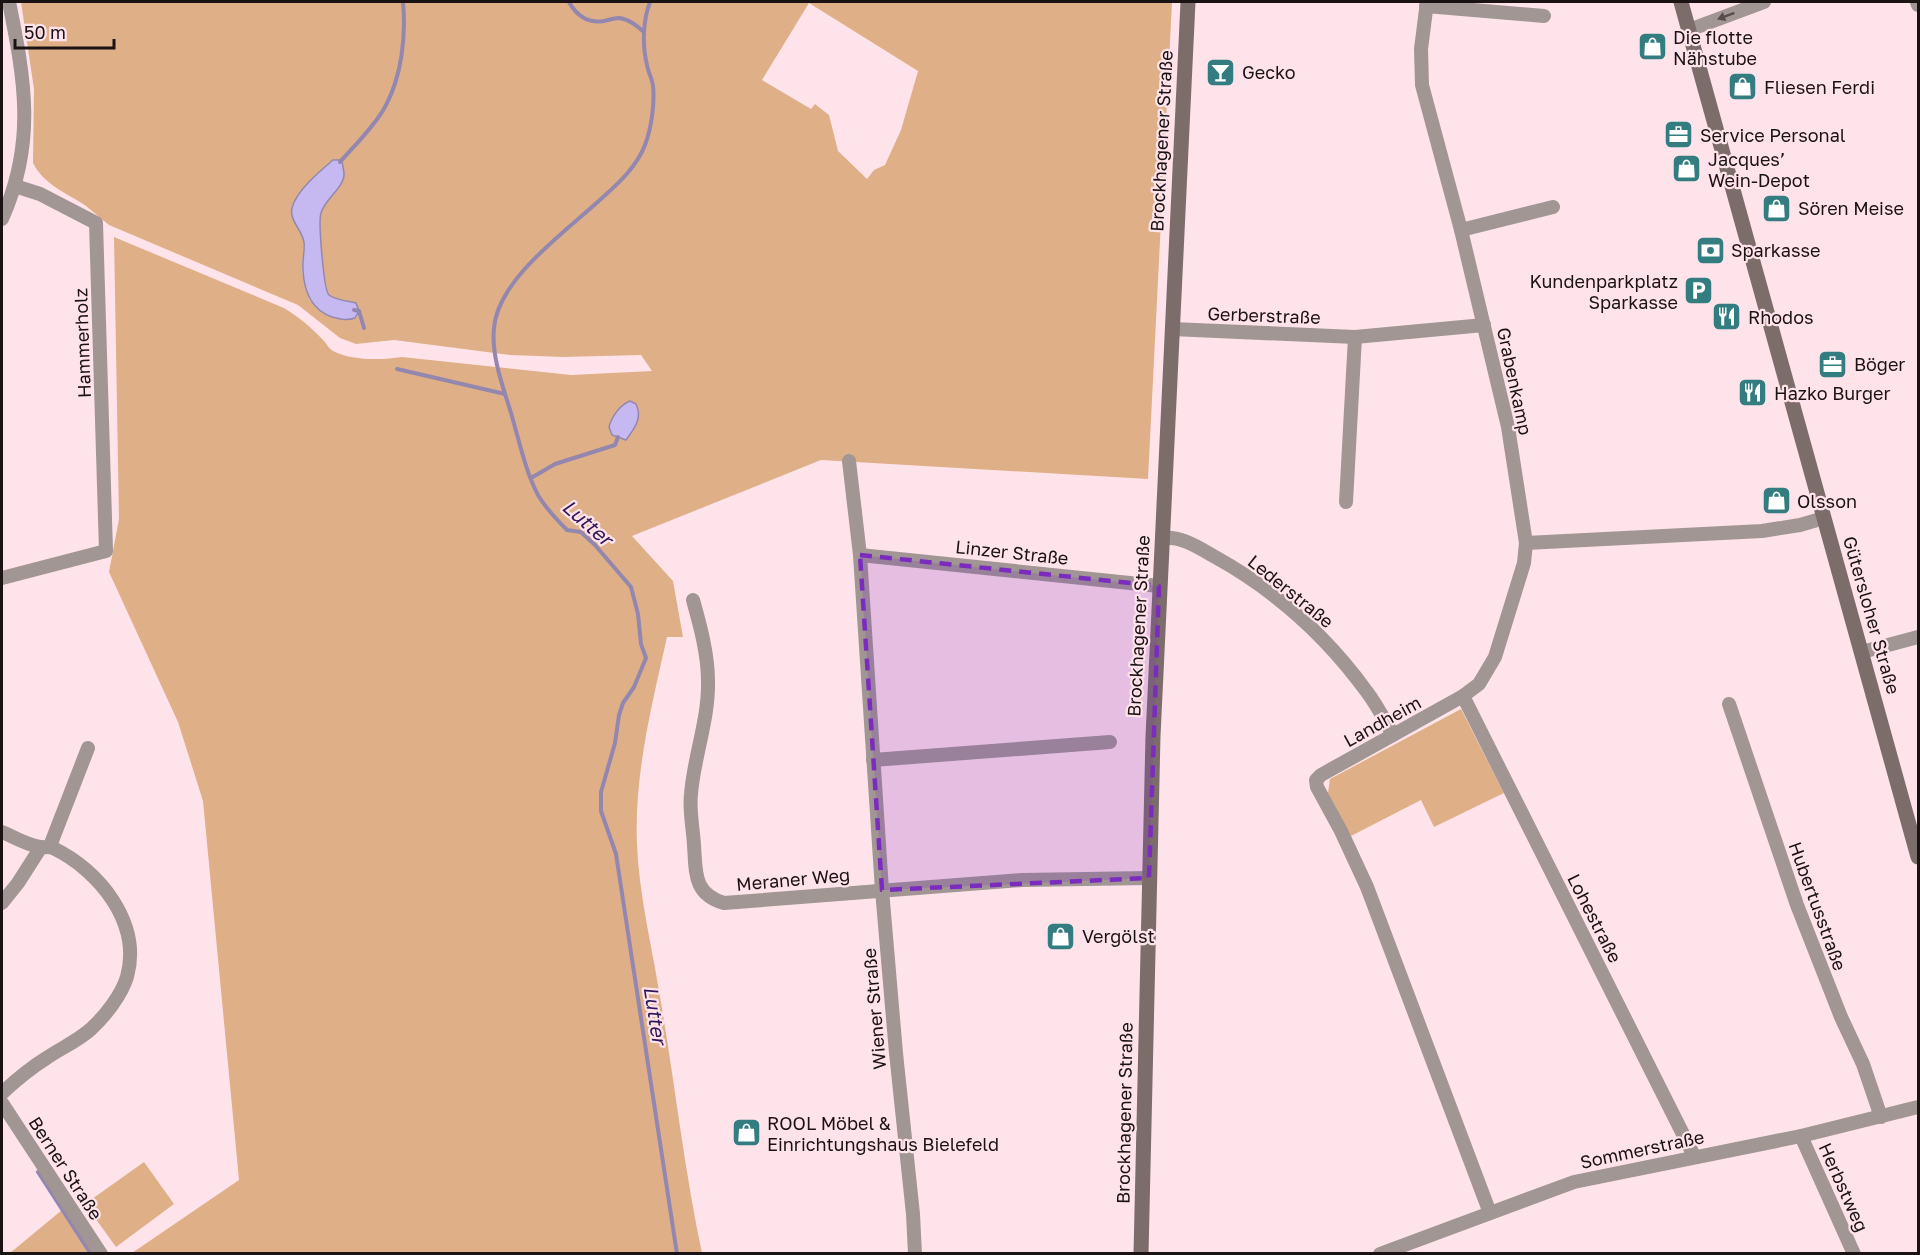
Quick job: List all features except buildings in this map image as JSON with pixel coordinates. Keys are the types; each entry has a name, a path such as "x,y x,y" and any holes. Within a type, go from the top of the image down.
{"main road":[{"name":"Brockhagener Straße","path":"1141,1254 1149,878 1162,538 1188,2"},
{"name":"Gütersloher Straße","path":"1681,2 1918,857"}],"street":[{"path":"2,219 22,161 25,110 22,76 9,2"},
{"path":"1689,30 1764,2"},
{"name":"Grabenkamp","path":"1526,543 1508,427 1461,230 1422,85 1421,49 1426,4 1544,16"},
{"name":"Hammerholz","path":"2,578 106,551 96,223 40,194 15,186"},
{"path":"1461,230 1553,207"},
{"name":"Gerberstraße","path":"1172,329 1355,336 1484,325"},
{"path":"1347,502 1355,336"},
{"name":"Wiener Straße","path":"849,461 860,555 882,890 915,1254"},
{"path":"1526,543 1762,531 1800,525 1824,518"},
{"name":"Lederstraße","path":"1162,538 1174,537 1185,540 1238,570 1302,618 1331,647 1368,693 1393,735"},
{"name":"Landheim","path":"1490,1213 1367,887 1317,787 1316,780 1321,775 1463,696 1479,684 1495,657 1524,563 1526,543"},
{"name":"Linzer Straße","path":"860,555 1160,586"},
{"name":"Meraner Weg","path":"693,600 702,638 708,681 704,726 690,796 696,880 713,900 724,903 1022,880 1149,878"},
{"path":"1862,652 1918,636"},
{"name":"Lohestraße","path":"1463,696 1694,1156"},
{"name":"Hubertusstraße","path":"1729,704 1797,905 1841,1017 1863,1064 1881,1117"},
{"path":"873,760 1110,742"},
{"path":"2,903 45,847 88,748"},
{"path":"2,832 45,847 92,875 117,907 126,927 130,948 127,977 103,1017 88,1031 28,1071 2,1093"},
{"name":"Berner Straße","path":"2,1103 101,1254"},
{"name":"Sommerstraße","path":"1380,1254 1574,1182 1801,1136 1918,1107"},
{"name":"Herbstweg","path":"1801,1136 1854,1254"}],"highlighted area":[{"path":"860,555 1159,586 1149,878 882,890"}],"shaded area":[{"path":"21,2 1172,2 1148,479 821,460 632,536 673,581 683,637 667,637 641,766 637,844 643,902 702,1253 132,1253 239,1180 203,801 178,722 109,572 119,519 114,237 284,308 310,327 332,350 349,357 376,359 402,357 571,375 652,371 641,355 563,357 510,355 394,340 356,344 340,338 298,305 109,225 86,206 50,183 33,163 34,89","holes":["809,3 918,71 901,130 885,165 874,170 867,179 838,151 829,115 815,104 811,109 762,80","342,167 342,180 320,214 322,257 329,296 356,303 310,301 302,269 304,242 295,200 310,183"]},
{"path":"333,160 342,160 344,174 341,183 321,213 322,256 329,295 356,303 359,311 355,318 349,319 325,314 310,299 304,278 304,242 292,212 294,202 303,188"},
{"path":"630,401 636,404 639,414 637,423 626,440 612,435 609,427 617,411"},
{"path":"1461,709 1504,793 1434,827 1421,800 1351,836 1328,793 1330,779"},
{"path":"144,1162 174,1204 116,1247 85,1204"},
{"path":"62,1210 90,1253 10,1253"}],"waterway":[{"path":"340,162 375,122 391,95 402,56 403,2"},
{"path":"569,2 579,15 588,20 598,22 623,19 633,23 644,32"},
{"name":"Lutter","path":"650,2 644,41 645,57 653,86 653,101 649,132 642,153 621,180 521,273 498,309 494,328 494,349 501,382 526,465 538,495 567,530 581,532 595,545 631,587 638,614 641,644 646,658 619,715 615,743 601,792 601,811 616,854 677,1254"},
{"path":"354,310 359,311 364,328"},
{"path":"397,369 505,394"},
{"path":"531,478 555,464 615,445 618,437"},
{"path":"38,1172 91,1254"}],"place":[{"name":"Die flotte Nähstube","path":"1652,47"},
{"name":"Gecko","path":"1221,72"},
{"name":"Fliesen Ferdi","path":"1743,87"},
{"name":"Service Personal","path":"1679,135"},
{"name":"Jacques’ Wein-Depot","path":"1687,169"},
{"name":"Sören Meise","path":"1777,208"},
{"name":"Sparkasse","path":"1710,250"},
{"name":"Kundenparkplatz Sparkasse","path":"1699,291"},
{"name":"Rhodos","path":"1727,317"},
{"name":"Böger","path":"1833,364"},
{"name":"Hazko Burger","path":"1753,393"},
{"name":"Olsson","path":"1776,501"},
{"name":"Vergölst","path":"1061,936"},
{"name":"ROOL Möbel & Einrichtungshaus Bielefeld","path":"746,1133"}]}
